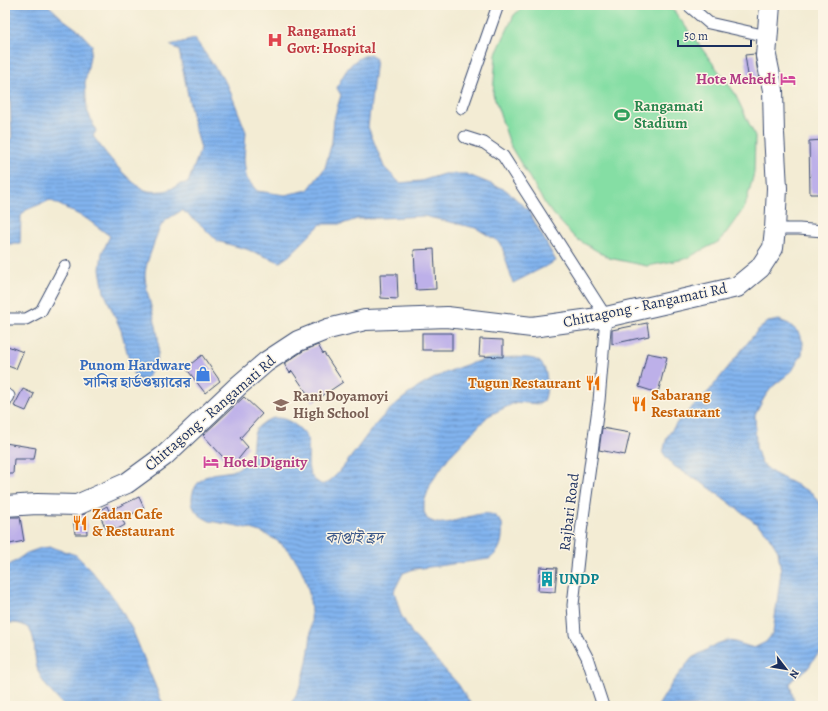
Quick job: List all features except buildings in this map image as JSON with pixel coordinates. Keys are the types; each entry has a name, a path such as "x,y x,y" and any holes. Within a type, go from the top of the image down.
{"highway":[{"name":"Chittagong - Rangamati Rd","path":"5,506 37,504 77,506 127,483 164,456 238,386 266,362 298,341 328,328 365,320 447,317 532,327 606,317 737,287 760,268 772,248 775,229 777,188 773,90 766,56 770,5"}],"street":[{"path":"462,108 499,5"},
{"path":"688,5 709,23 767,36"},
{"path":"465,137 484,143 503,156 606,317"},
{"path":"775,229 823,231"},
{"path":"5,318 26,319 41,311 65,266"},
{"name":"Rajbari Road","path":"603,706 586,657 575,634 573,605 581,532 599,401 606,317"},
{"path":"5,394 9,396 5,403"}],"green space":[{"name":"Rangamati Stadium","path":"525,5 664,5 674,11 734,92 755,136 754,173 745,207 720,241 685,259 647,266 609,258 575,238 547,207 511,147 493,94 496,54 514,15"}],"water":[{"path":"5,5 48,5 78,30 92,45 85,83 87,110 96,131 93,136 110,159 133,182 148,191 164,191 181,184 188,183 201,148 194,125 179,50 170,45 195,39 228,86 246,132 244,159 246,178 257,191 285,195 308,190 325,168 332,142 334,119 341,95 337,88 350,66 358,59 370,54 376,59 368,127 384,167 400,183 421,181 444,174 466,174 506,190 528,210 556,261 513,283 501,243 476,228 424,216 357,219 342,224 321,224 290,255 280,262 246,249 217,241 201,225 182,210 168,219 160,227 146,266 145,276 147,289 157,330 158,356 153,369 144,380 137,379 133,373 121,330 104,292 100,269 102,253 110,236 87,219 50,200 26,210 21,216 20,244 5,244 5,148 12,137 10,99 5,92"},
{"path":"779,320 789,324 798,332 803,342 802,354 792,371 772,387 755,415 756,447 761,463 773,473 812,493 822,507 823,651 816,656 808,668 792,680 790,684 796,706 658,706 674,680 692,658 717,644 728,640 754,648 766,642 773,633 781,572 778,551 766,532 710,488 674,466 663,453 667,437 679,420 710,390 757,331 768,322"},
{"name":"কাপ্তাই হ্রদ","path":"516,357 535,359 543,365 547,381 544,401 539,404 516,402 488,416 448,458 431,483 424,502 424,512 427,519 436,523 451,522 483,514 495,516 502,523 502,539 497,552 489,559 414,569 403,573 394,591 401,615 413,635 458,684 472,706 289,706 301,684 306,668 310,643 311,609 309,592 304,576 297,562 288,550 275,539 258,531 240,526 210,521 203,518 195,510 192,504 194,489 204,477 232,471 242,466 252,452 255,431 266,421 276,418 291,422 305,434 308,444 310,474 319,483 323,484 329,481 341,470 379,420 419,387 449,371 466,365 487,359"},
{"path":"51,547 76,555 91,570 116,601 132,629 161,700 167,706 64,706 47,687 41,678 36,664 31,631 26,626 18,623 5,623 5,568 27,553 41,548"}],"place":[{"name":"Rangamati Govt: Hospital","path":"275,40"},
{"name":"Hote Mehedi","path":"788,79"},
{"name":"Rangamati Stadium","path":"622,115"},
{"name":"Punom Hardware সানির হার্ডওয়্যারের","path":"203,374"},
{"name":"Tugun Restaurant","path":"593,383"},
{"name":"Sabarang Restaurant","path":"639,404"},
{"name":"Rani Doyamoyi High School","path":"281,405"},
{"name":"Hotel Dignity","path":"211,462"},
{"name":"Zadan Cafe & Restaurant","path":"80,523"},
{"name":"UNDP","path":"547,579"}]}
